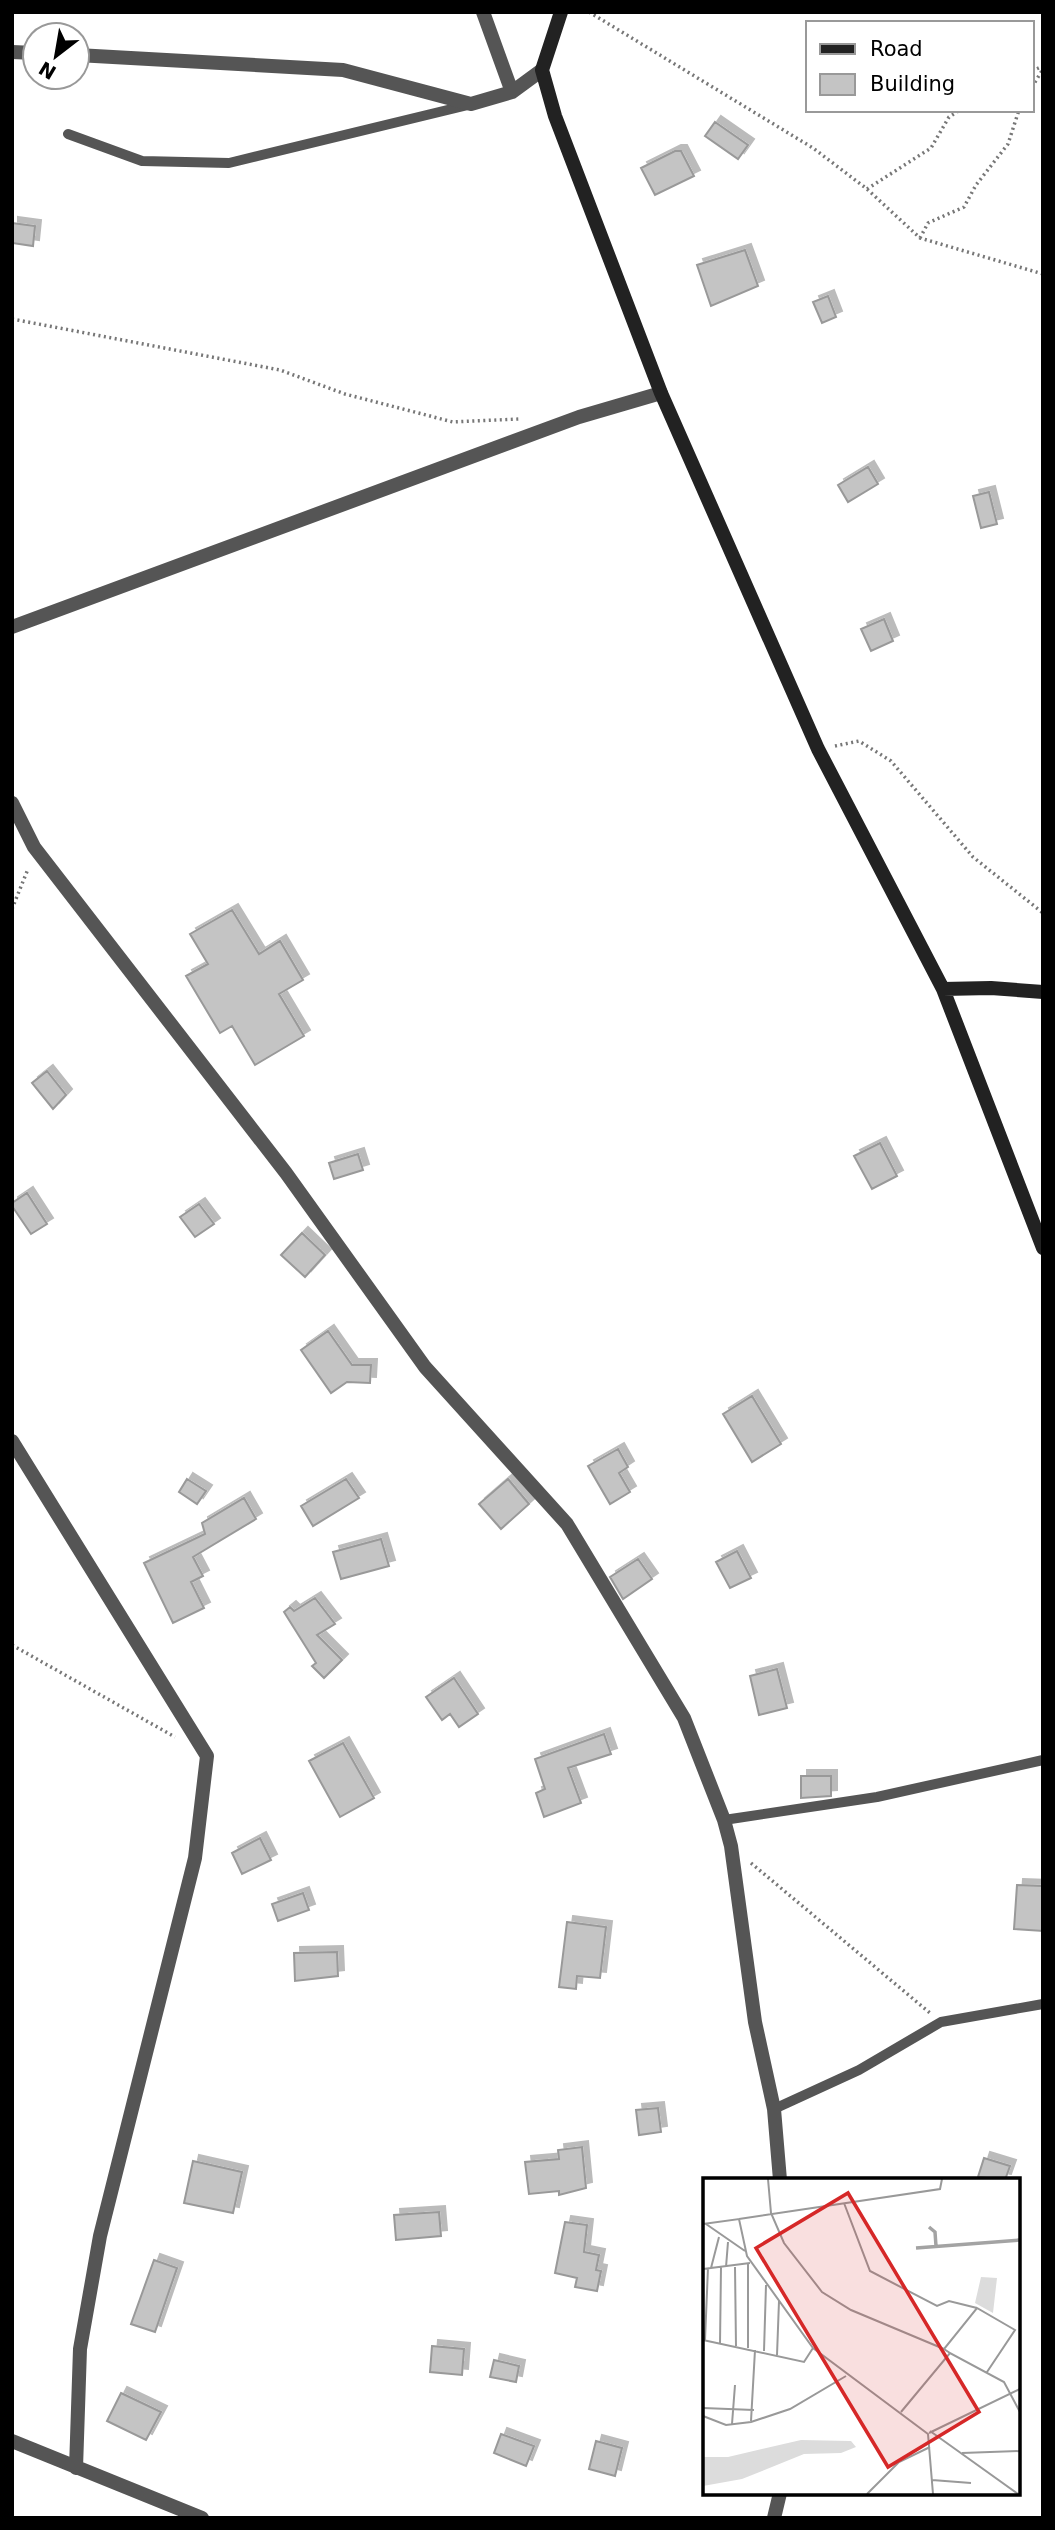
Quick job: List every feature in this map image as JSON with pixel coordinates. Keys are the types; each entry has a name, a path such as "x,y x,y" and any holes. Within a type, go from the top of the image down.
{"main road":[{"path":"561,12 542,71 555,116 661,393 818,749 943,989 1043,1248"},
{"path":"943,989 992,988 1043,992"}],"street":[{"path":"483,12 512,92"},
{"path":"91,56 343,70 471,104 512,92 542,71"},
{"path":"12,627 579,417 661,393"},
{"path":"12,803 34,847 286,1173 425,1367 567,1524 684,1718 731,1846 755,2022 774,2109 780,2178"},
{"path":"12,1441 207,1756 195,1858 100,2236 80,2349 76,2468"},
{"path":"12,2441 202,2518"},
{"path":"774,2518 780,2495"}],"lane":[{"path":"68,134 142,161 229,163 471,104"},
{"path":"724,1821 877,1797 1043,1760"},
{"path":"774,2109 859,2070 940,2022 1043,2004"}],"path":[{"path":"589,12 813,148 867,189 920,238 1043,274"},
{"path":"1034,84 1043,68"},
{"path":"867,189 931,148 949,117 957,112"},
{"path":"920,238 928,223 964,207 976,185 1008,144 1018,112"},
{"path":"12,319 280,370 345,394 453,422 529,419"},
{"path":"818,749 859,741 891,761 973,857 1043,913"},
{"path":"12,909 21,893 34,847"},
{"path":"12,1645 207,1756"},
{"path":"731,1846 940,2022"}],"building":[{"path":"715,122 748,145 738,159 705,136"},
{"path":"675,151 681,151 694,176 655,195 641,168"},
{"path":"12,223 35,226 33,246 12,243"},
{"path":"745,250 758,286 711,306 697,265"},
{"path":"828,296 836,317 822,323 813,302"},
{"path":"868,467 878,484 848,502 838,485"},
{"path":"989,492 997,524 981,528 973,496"},
{"path":"884,619 893,641 871,651 861,629"},
{"path":"232,910 259,954 280,941 303,980 279,994 304,1036 255,1065 232,1026 220,1033 186,976 208,964 190,934"},
{"path":"47,1071 66,1095 53,1109 32,1083"},
{"path":"880,1143 897,1176 872,1189 854,1156"},
{"path":"358,1154 363,1170 334,1179 329,1163"},
{"path":"27,1193 47,1224 31,1234 12,1206 12,1203"},
{"path":"199,1204 214,1224 195,1237 180,1217"},
{"path":"302,1233 325,1255 305,1277 281,1255"},
{"path":"328,1331 352,1365 371,1365 370,1383 347,1382 331,1393 301,1350"},
{"path":"752,1396 781,1444 752,1462 723,1414"},
{"path":"618,1449 628,1467 619,1473 630,1492 610,1504 588,1466"},
{"path":"187,1479 206,1491 197,1504 179,1492"},
{"path":"346,1479 359,1498 313,1526 301,1506"},
{"path":"508,1479 529,1504 501,1529 479,1504"},
{"path":"244,1498 256,1519 193,1557 203,1576 191,1582 204,1608 173,1623 144,1563 205,1534 202,1523"},
{"path":"381,1539 389,1566 341,1579 333,1552"},
{"path":"737,1551 751,1578 730,1588 716,1562"},
{"path":"638,1559 652,1579 623,1599 610,1577"},
{"path":"315,1598 335,1624 317,1635 342,1660 324,1678 312,1666 316,1663 284,1612 290,1607 294,1611"},
{"path":"777,1669 787,1708 759,1715 750,1676"},
{"path":"454,1678 478,1714 459,1727 450,1714 442,1720 426,1697"},
{"path":"604,1734 611,1754 568,1768 581,1803 544,1817 536,1793 545,1789 535,1759"},
{"path":"343,1743 374,1798 340,1817 309,1761"},
{"path":"801,1776 831,1776 831,1796 801,1798"},
{"path":"260,1838 271,1860 242,1874 232,1853"},
{"path":"1017,1885 1043,1886 1043,1931 1014,1929"},
{"path":"303,1893 309,1910 278,1921 272,1904"},
{"path":"567,1922 606,1927 600,1978 577,1976 576,1989 559,1987"},
{"path":"337,1952 338,1976 295,1981 294,1953"},
{"path":"658,2108 661,2132 639,2135 636,2110"},
{"path":"582,2147 586,2188 559,2195 559,2191 529,2194 525,2162 559,2159 558,2150"},
{"path":"984,2158 1010,2166 1006,2178 978,2177"},
{"path":"193,2161 242,2172 233,2213 184,2203"},
{"path":"439,2212 441,2236 396,2240 394,2215"},
{"path":"565,2222 587,2225 584,2252 599,2255 596,2270 601,2271 597,2291 575,2287 577,2278 555,2273"},
{"path":"154,2260 177,2268 155,2332 131,2324"},
{"path":"432,2346 464,2349 462,2375 430,2372"},
{"path":"494,2360 519,2366 516,2382 490,2377"},
{"path":"121,2393 161,2412 146,2440 107,2421"},
{"path":"501,2434 534,2446 526,2466 494,2453"},
{"path":"596,2441 622,2448 615,2476 589,2469"}]}
